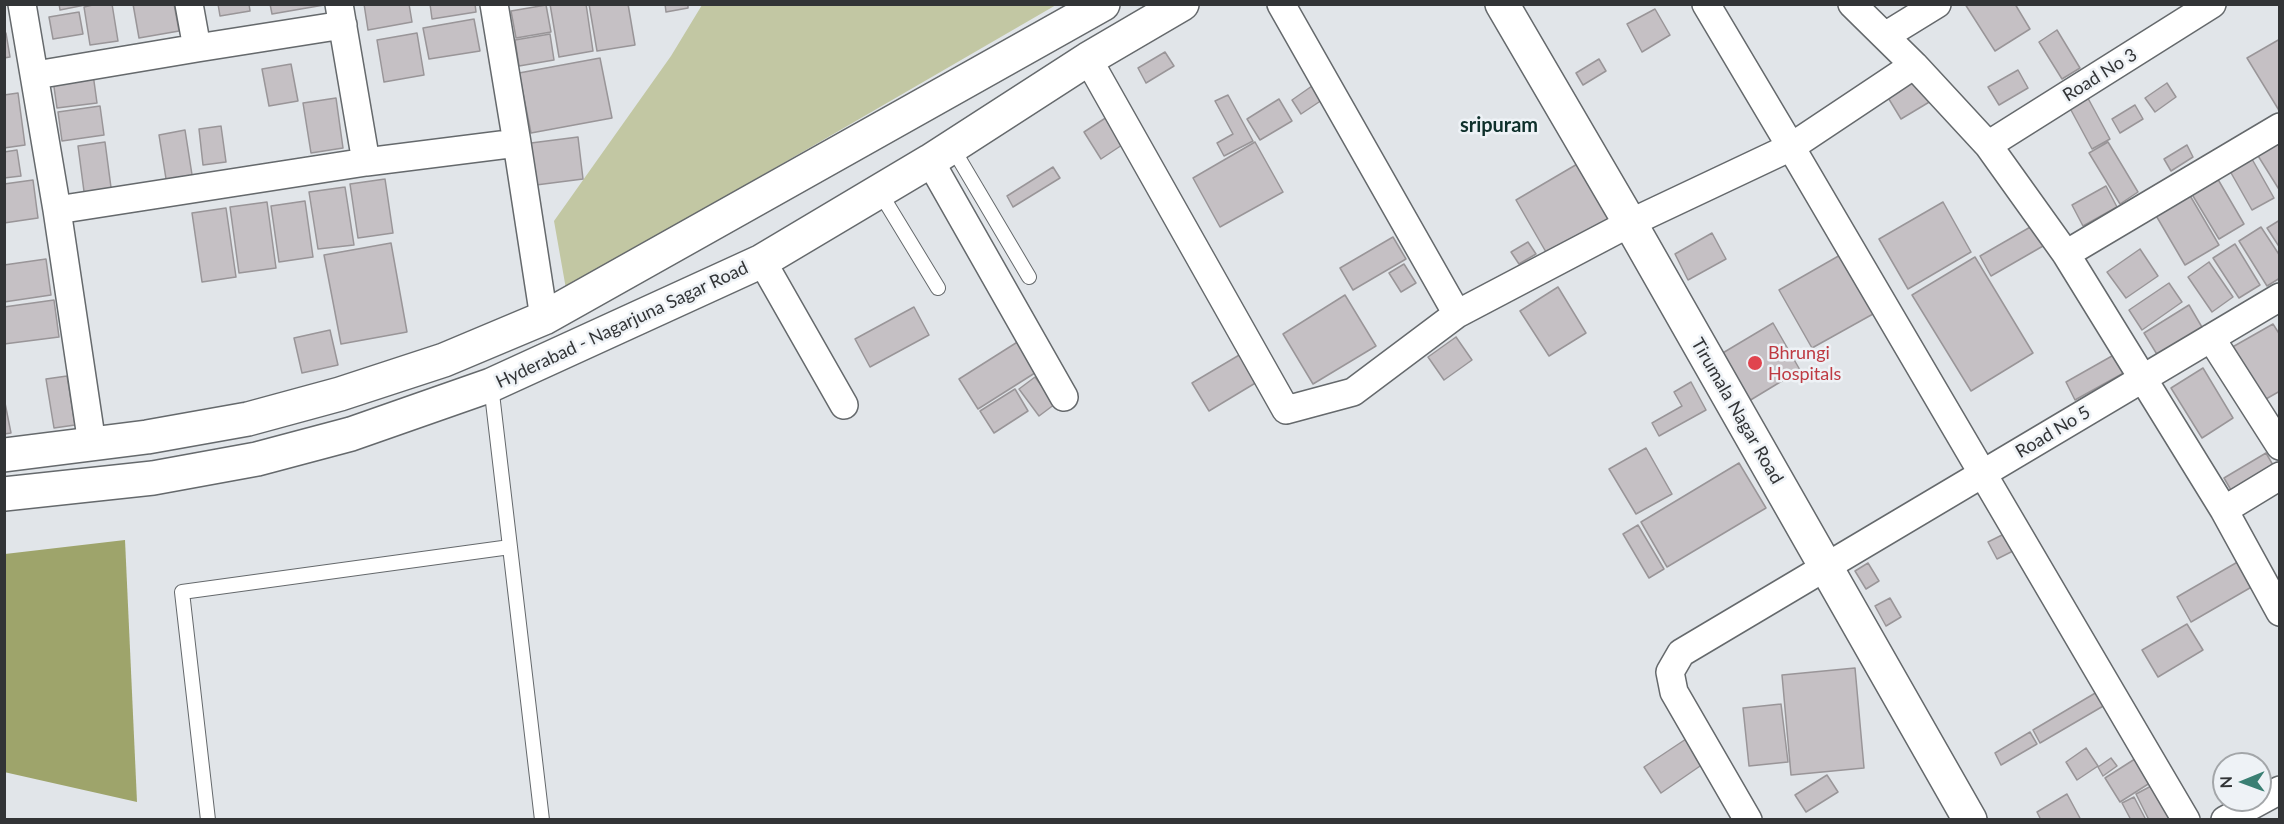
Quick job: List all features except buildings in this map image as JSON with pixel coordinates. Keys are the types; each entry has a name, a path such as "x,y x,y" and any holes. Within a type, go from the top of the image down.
{"main road":[{"path":"4,455 147,437 248,418 340,394 444,360 544,318 1103,4"},
{"name":"Hyderabad - Nagarjuna Sagar Road","path":"4,494 153,478 257,459 351,434 491,385 762,261 941,154 1088,59 1182,4"},
{"name":"Tirumala Nagar Road","path":"1502,4 1630,223 1970,819"}],"street":[{"path":"22,4 36,75 92,444"},
{"path":"189,4 197,48"},
{"path":"494,4 544,318"},
{"path":"1281,4 1457,314"},
{"path":"1706,4 2186,819"},
{"path":"1851,4 1914,65 1988,146 2066,254 2223,510 2280,612"},
{"path":"1885,36 1937,4"},
{"name":"Road No 3","path":"1988,146 2212,4"},
{"path":"36,75 197,48 341,15 366,162"},
{"path":"1088,59 1286,410 1353,392 1457,314 1630,223 1791,147 1914,65"},
{"path":"2066,254 2280,127"},
{"path":"57,210 366,162 517,143"},
{"path":"941,154 1064,397"},
{"path":"762,261 844,405"},
{"name":"Road No 5","path":"1749,819 1674,692 1670,672 1681,653 2280,297"},
{"path":"2211,338 2280,446"},
{"path":"2223,510 2280,476"},
{"path":"2225,819 2280,790"}],"lane":[{"path":"941,154 1029,277"},
{"path":"879,191 938,288"},
{"path":"491,385 542,819"},
{"path":"208,819 182,592 510,547"}],"green space":[{"path":"702,5 1056,5 566,289 554,221 671,56"},
{"path":"125,540 137,802 4,772 5,554"}],"place":[{"name":"Bhrungi Hospitals","path":"1755,363"}],"district":[{"name":"sripuram","path":"1499,126"}]}
